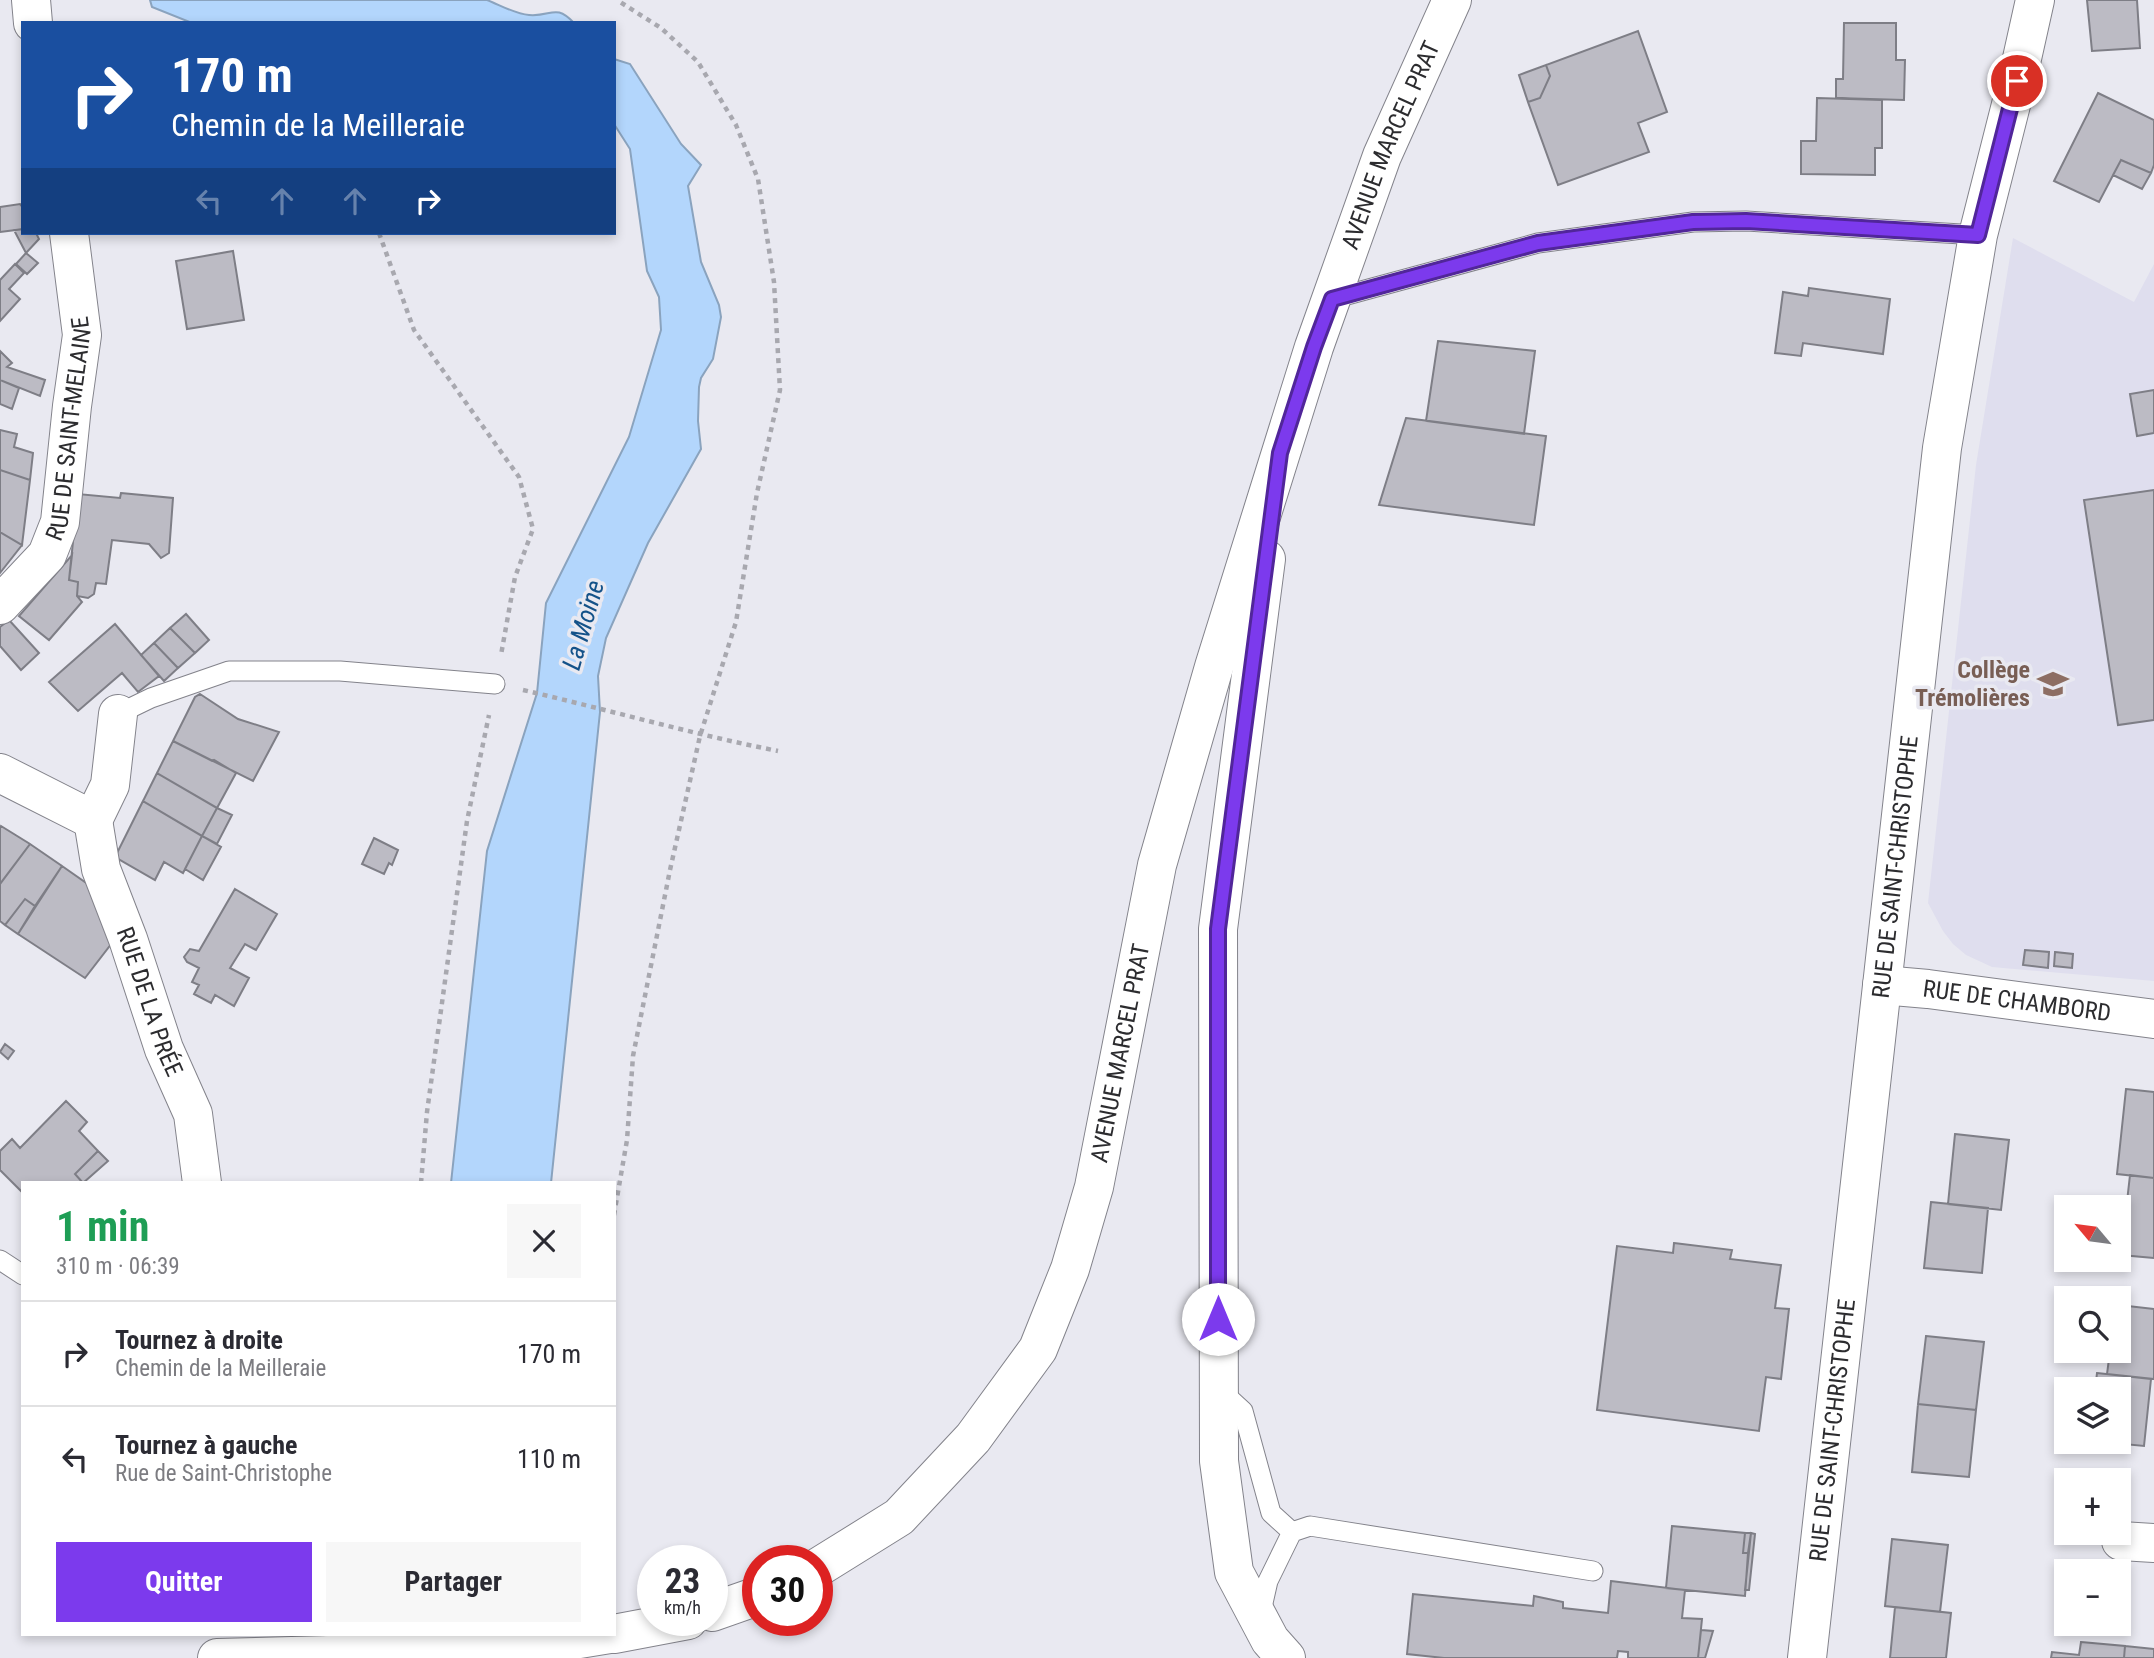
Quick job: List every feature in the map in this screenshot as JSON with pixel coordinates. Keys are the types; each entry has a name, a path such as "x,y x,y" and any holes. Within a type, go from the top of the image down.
{"street":[{"path":"31,0 33,21"},
{"name":"AVENUE MARCEL PRAT","path":"833,1558 899,1517 973,1438 1038,1349 1070,1269 1094,1187 1157,865 1214,667 1314,347 1382,156 1451,0"},
{"name":"RUE DE SAINT-CHRISTOPHE","path":"1807,1658 1942,448 1978,235 2035,0"},
{"name":"RUE DE SAINT-MELAINE","path":"0,605 47,555 60,522 82,335 69,235"},
{"name":"AVENUE MARCEL PRAT","path":"1280,453 1218,929 1218,1389 1219,1461 1234,1572 1269,1640 1286,1658"},
{"path":"0,773 93,820 110,785 118,714"},
{"name":"RUE DE LA PRÉE","path":"93,820 101,869 128,939 164,1049 193,1114 202,1181"},
{"name":"RUE DE CHAMBORD","path":"1882,985 2154,1020"},
{"path":"616,1633 637,1629"},
{"path":"380,1658 382,1636"},
{"path":"217,1658 330,1656 555,1643 599,1636"}],"lane":[{"path":"1332,299 1538,243 1693,222 1746,221 1978,235"},
{"path":"118,714 151,698 229,671 340,671 495,684"},
{"path":"0,1260 21,1274"},
{"path":"1218,1389 1243,1411 1271,1513 1292,1532"},
{"path":"1259,1620 1268,1581 1292,1532 1310,1526 1593,1570"}],"path":[{"path":"616,1203 627,1139 633,1056 700,736 736,622 757,493 780,390 774,282 758,178 736,125 698,62 661,27 617,0"},
{"path":"380,235 414,330 519,477 533,529 515,577 467,821 426,1112 421,1181"},
{"path":"495,684 625,714 700,736 778,751"}],"shaded area":[{"name":"Collège Trémolières","path":"2013,238 2134,302 2154,264 2154,981 1992,967 1966,955 1953,944 1928,903 1976,465"}],"water":[{"path":"150,0 487,0 524,14 557,12 572,21 187,21 152,7"},
{"name":"La Moine","path":"616,60 630,64 681,144 701,165 688,186 701,262 719,305 721,317 713,359 701,378 699,387 701,449 648,543 606,638 598,676 600,712 551,1181 451,1181 487,851 537,693 546,603 629,437 661,330 659,297 647,271 630,149 616,127"}],"building":[{"path":"2087,0 2137,0 2140,48 2092,51"},
{"path":"1844,23 1896,23 1896,60 1905,60 1904,100 1836,98 1836,79 1843,79"},
{"path":"1638,31 1667,112 1638,123 1649,152 1558,185 1528,102 1540,98 1550,76 1546,65"},
{"path":"1546,65 1550,76 1540,98 1528,102 1519,75"},
{"path":"2098,93 2154,120 2154,165 2151,173 2121,160 2099,202 2054,181"},
{"path":"1817,98 1882,100 1882,148 1875,148 1875,175 1801,174 1801,141 1816,141"},
{"path":"2121,160 2151,173 2142,189 2113,175"},
{"path":"20,204 21,229 0,232 0,207"},
{"path":"21,229 21,235 37,235 39,239 26,253 14,230"},
{"path":"233,251 244,320 187,329 176,261"},
{"path":"26,253 38,263 27,274 16,264"},
{"path":"15,264 24,273 9,289 20,299 0,321 0,280"},
{"path":"1809,288 1890,299 1883,354 1803,343 1801,356 1775,353 1783,292 1808,296"},
{"path":"1438,341 1535,351 1524,434 1426,421"},
{"path":"0,351 12,363 7,367 45,380 40,396 0,380"},
{"path":"0,380 19,388 12,409 0,404"},
{"path":"2154,390 2154,433 2137,436 2130,394"},
{"path":"1406,418 1546,436 1534,525 1379,505"},
{"path":"0,430 17,434 14,447 33,453 30,480 0,470"},
{"path":"0,470 30,480 22,545 0,532"},
{"path":"2154,490 2154,720 2118,725 2084,500"},
{"path":"121,493 173,498 169,553 161,558 149,544 112,540 106,584 96,583 94,594 88,598 77,596 78,582 69,580 78,494 120,498"},
{"path":"0,532 22,545 0,573"},
{"path":"72,555 69,580 78,582 77,596 82,602 49,640 19,616"},
{"path":"186,614 209,640 195,653 170,628"},
{"path":"9,620 39,653 21,670 0,646 0,627"},
{"path":"115,624 159,676 138,692 122,673 78,711 49,682"},
{"path":"170,628 195,653 178,668 154,643"},
{"path":"154,643 178,668 164,681 141,655"},
{"path":"200,694 238,719 279,732 253,781 173,741 195,697"},
{"path":"173,741 236,773 217,808 157,773"},
{"path":"157,773 217,808 202,836 143,801"},
{"path":"143,801 202,836 183,873 164,862 155,880 115,857"},
{"path":"217,808 232,815 217,844 202,836"},
{"path":"1,826 30,844 0,884 0,828"},
{"path":"202,836 221,847 203,880 185,869"},
{"path":"374,838 398,850 392,865 389,863 384,874 362,864"},
{"path":"30,844 62,866 35,906 25,899 5,925 0,921 0,884"},
{"path":"62,866 99,892 115,939 85,978 18,934"},
{"path":"235,889 277,914 256,950 245,944 230,968 249,978 234,1006 215,995 211,1003 194,994 199,985 192,982 199,968 187,962 184,957 190,949 199,951"},
{"path":"25,899 35,906 18,934 5,925"},
{"path":"2025,950 2049,952 2048,968 2023,965"},
{"path":"2055,952 2073,954 2072,968 2054,966"},
{"path":"5,1044 14,1051 8,1059 0,1052"},
{"path":"2126,1089 2154,1092 2154,1178 2117,1174"},
{"path":"66,1101 87,1122 79,1131 98,1151 75,1174 81,1181 21,1181 21,1191 0,1170 0,1151 12,1139 20,1148"},
{"path":"1955,1134 2009,1140 2001,1210 1948,1204"},
{"path":"98,1151 108,1161 85,1181 81,1181 75,1174"},
{"path":"2130,1175 2154,1178 2154,1258 2132,1256 2132,1195 2128,1195"},
{"path":"1931,1202 1988,1208 1982,1273 1924,1268"},
{"path":"1674,1243 1732,1250 1730,1259 1781,1265 1775,1308 1789,1309 1781,1379 1766,1377 1759,1431 1597,1410 1617,1246 1673,1253"},
{"path":"2131,1306 2154,1309 2154,1379 2107,1374 2108,1363 2131,1363"},
{"path":"1926,1336 1984,1342 1976,1410 1918,1404"},
{"path":"2097,1373 2151,1379 2144,1446 2131,1445 2131,1377 2097,1377"},
{"path":"1918,1404 1976,1410 1969,1477 1912,1472"},
{"path":"1672,1526 1745,1533 1743,1553 1748,1553 1745,1596 1666,1588"},
{"path":"1745,1533 1751,1533 1748,1553 1743,1553"},
{"path":"1751,1533 1755,1534 1749,1590 1745,1590"},
{"path":"1892,1539 1948,1545 1940,1612 1885,1606"},
{"path":"1611,1581 1685,1590 1682,1618 1702,1619 1698,1658 1628,1658 1628,1652 1618,1651 1617,1658 1444,1658 1407,1654 1413,1594 1533,1606 1534,1596 1563,1602 1563,1608 1608,1613"},
{"path":"1895,1607 1951,1613 1946,1658 1890,1658"},
{"path":"1701,1630 1713,1631 1705,1658 1698,1658"},
{"path":"2081,1642 2125,1646 2124,1658 2051,1658 2052,1652 2079,1655"},
{"path":"2125,1646 2154,1649 2154,1658 2124,1658"}],"place":[{"name":"Collège Trémolières","path":"2053,684"}],"route":[{"path":"1218,1319 1218,929 1280,453 1332,299 1538,243 1693,222 1746,221 1978,235 2017,81"}]}
